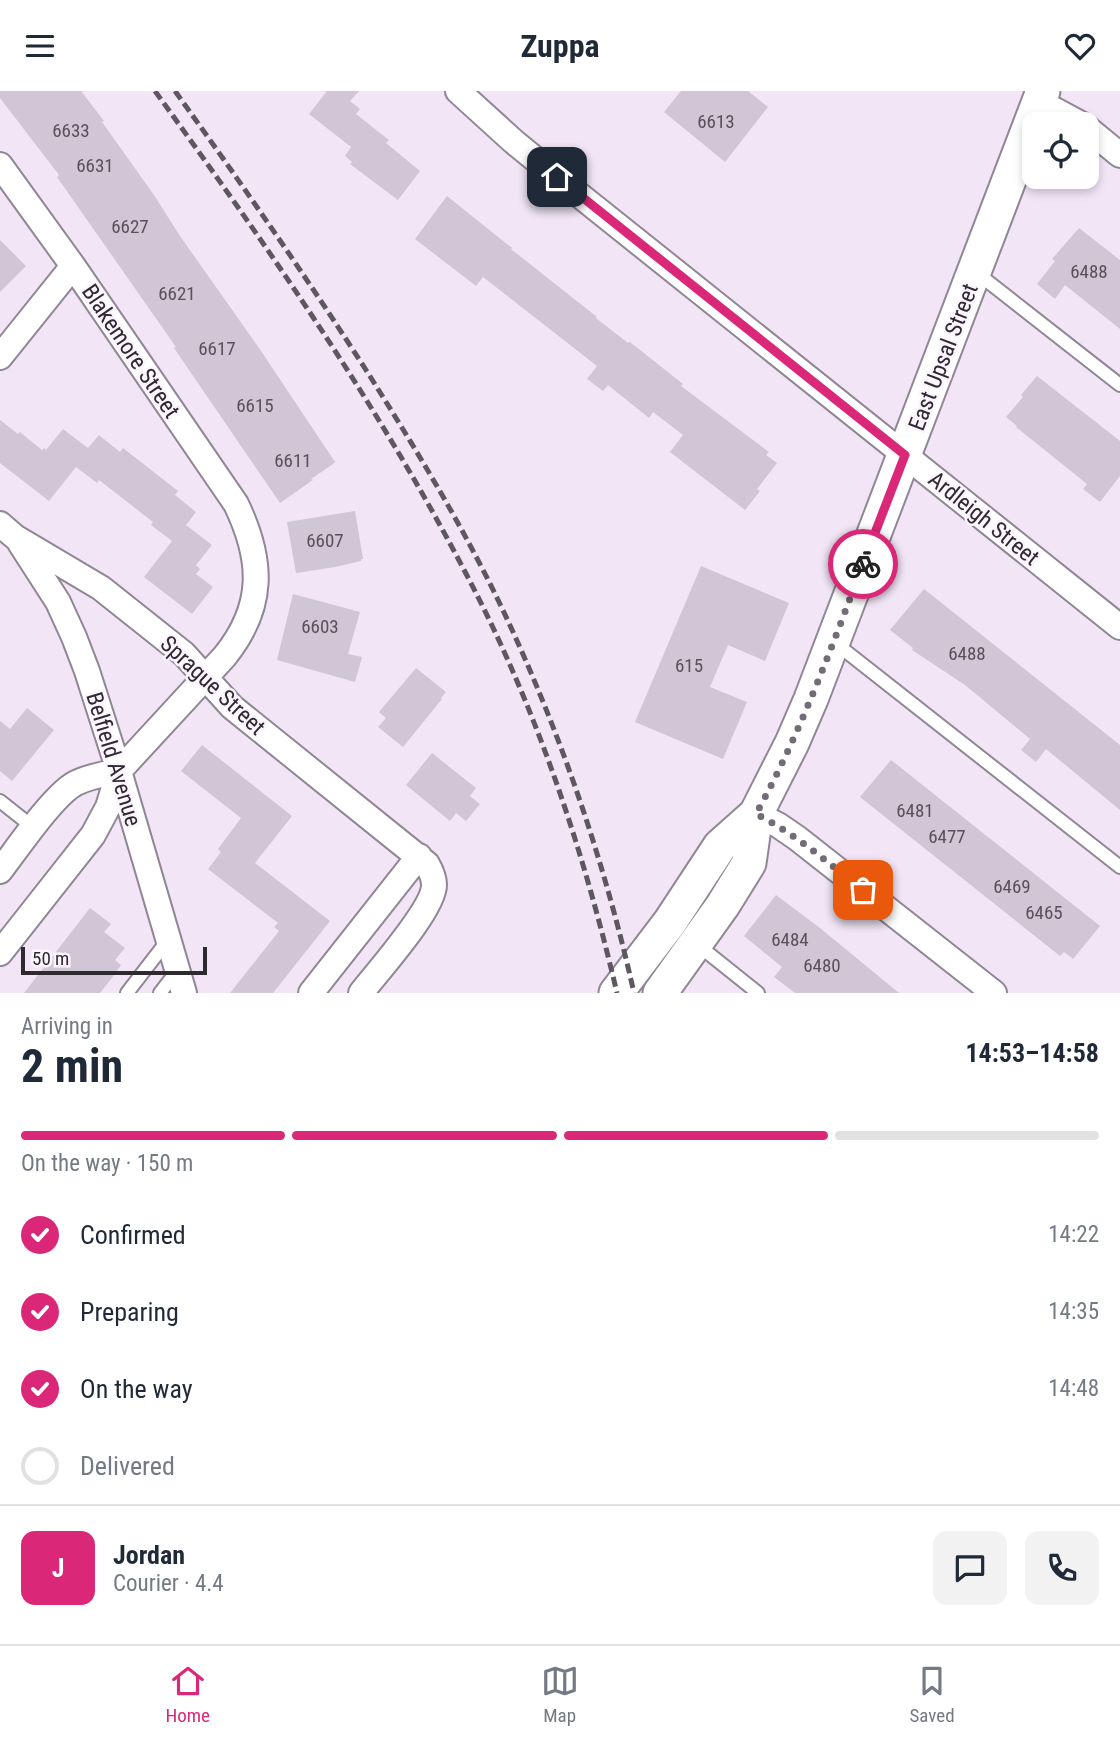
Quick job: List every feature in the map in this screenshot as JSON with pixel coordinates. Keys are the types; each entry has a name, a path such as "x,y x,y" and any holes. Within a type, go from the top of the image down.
{"street":[{"name":"Ardleigh Street","path":"458,91 541,164 1120,627"},
{"name":"East Upsal Street","path":"660,993 697,944 749,863 756,814 792,743 834,642 1040,97"},
{"path":"1040,97 1059,112"},
{"path":"1099,138 1120,155"},
{"name":"Blakemore Street","path":"0,165 73,266 236,504 245,522 255,561 256,582 247,621 238,639 119,771"},
{"path":"6,344 73,266"},
{"name":"Sprague Street","path":"8,530 101,588 184,654 232,707 419,856"},
{"name":"Belfield Avenue","path":"8,530 39,571 58,602 74,637 100,707 181,982"},
{"path":"0,871 58,797 74,784 97,775 119,771 108,807 93,835 0,953"},
{"name":"East Upsal Street","path":"616,993 670,922 720,846 756,814"},
{"path":"756,814 797,838 994,993"},
{"path":"311,993 419,856 433,875 432,896 427,907 360,993"}],"lane":[{"path":"975,271 1120,385"},
{"path":"834,642 1120,867"},
{"path":"0,801 34,828"},
{"path":"127,993 168,940"},
{"path":"697,944 758,993"},
{"path":"159,993 181,982"}],"building":[{"path":"0,91 81,91 259,348 335,462 333,464 280,503 174,348 176,347 57,177 59,175 0,98"},
{"path":"327,91 359,91 350,101 360,109 356,114 389,140 386,143 420,171 398,200 350,164 352,162 345,156 351,147 309,114"},
{"path":"681,91 748,91 768,107 725,162 664,112"},
{"path":"447,196 596,318 683,384 681,386 769,452 766,455 777,463 745,510 670,452 683,435 653,412 649,418 608,385 603,391 587,379 597,366 483,277 476,286 415,239"},
{"path":"1079,228 1120,260 1120,329 1065,285 1055,299 1037,284 1055,261 1052,259"},
{"path":"0,240 26,266 0,292"},
{"path":"1037,376 1120,441 1120,476 1100,502 1083,489 1087,484 1006,417"},
{"path":"0,420 42,450 46,450 63,429 88,448 99,435 120,452 123,448 178,491 175,495 196,512 186,525 212,545 196,565 200,569 196,574 213,587 192,614 144,577 172,541 151,525 153,522 99,480 97,483 76,467 49,501 0,463"},
{"path":"355,511 363,559 335,567 296,573 287,522"},
{"path":"701,566 789,603 765,661 728,645 710,687 747,702 723,759 635,722"},
{"path":"924,589 1120,745 1120,810 1046,749 1036,762 1021,750 1030,739 965,685 912,650 913,648 890,630"},
{"path":"293,594 360,612 348,654 362,657 355,682 277,660"},
{"path":"416,668 446,692 403,747 378,727 386,718 379,712"},
{"path":"27,708 54,730 12,781 0,771 0,721 10,729"},
{"path":"202,745 292,816 255,863 330,921 273,993 230,993 279,931 274,927 278,923 208,869 221,852 218,849 241,818 181,771"},
{"path":"432,753 476,788 470,796 480,804 466,821 456,813 450,821 406,785"},
{"path":"891,760 1100,926 1073,959 1064,952 1060,956 860,797"},
{"path":"776,895 899,993 795,993 774,977 782,967 744,936"},
{"path":"90,908 111,924 104,932 125,948 115,960 121,965 115,974 100,993 24,993"}],"railway":[{"path":"155,91 288,280 372,408 449,541 484,609 526,702 561,797 592,894 617,993"},
{"path":"175,91 320,299 366,370 436,485 485,574 542,698 578,795 609,893 634,993"}],"way so far":[{"path":"863,564 811,699 783,763 756,814 797,838 863,890"}],"route":[{"path":"557,177 905,455 863,564"}]}
